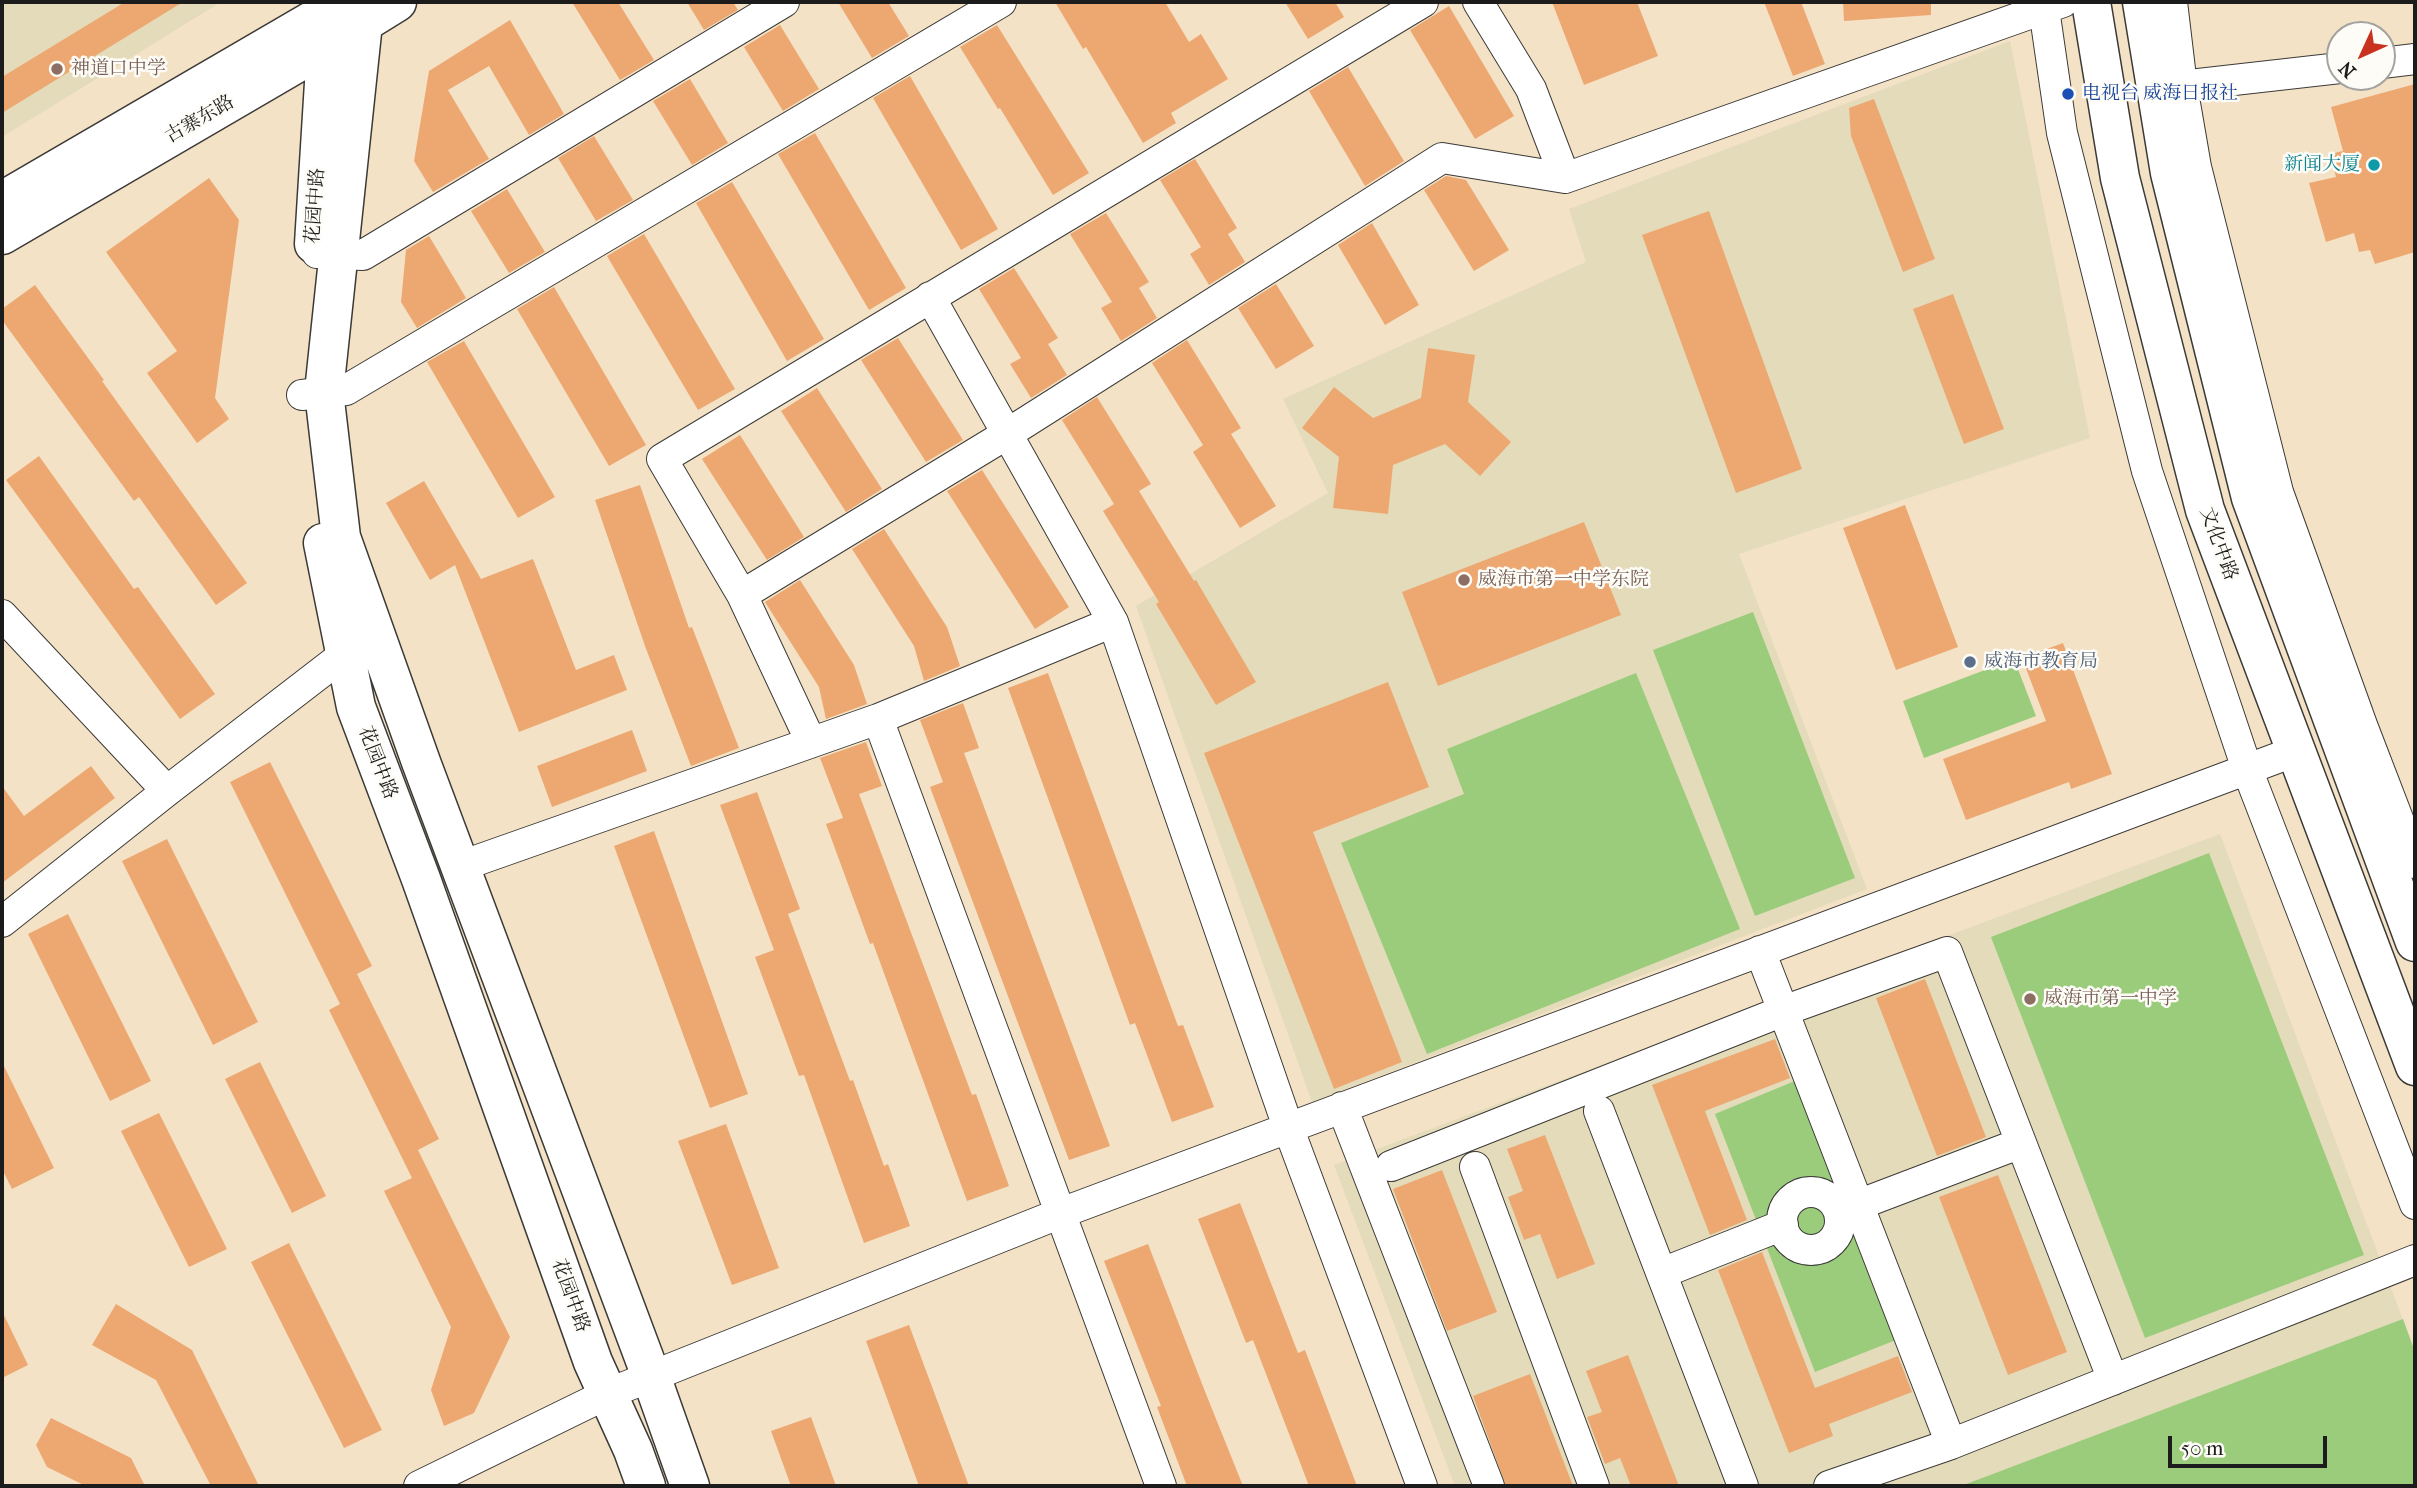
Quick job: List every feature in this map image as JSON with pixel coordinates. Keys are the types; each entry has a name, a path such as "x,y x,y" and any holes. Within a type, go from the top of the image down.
{"main road":[{"name":"古寨东路","path":"2,201 342,14 397,2"},
{"name":"文化中路","path":"2091,2 2120,178 2205,510 2415,1066"},
{"path":"2142,2 2169,88 2170,173 2251,498 2415,942"},
{"name":"古寨东路","path":"2,235 342,14"},
{"name":"花园中路","path":"342,14 325,253 299,372 313,394 312,484 356,708 421,879 593,1362 633,1450 646,1486"},
{"path":"313,394 341,537 421,762 690,1486"}],"street":[{"path":"325,253 363,255 784,2"},
{"path":"313,394 346,390 1001,2"},
{"path":"811,742 742,595 662,459 1423,2"},
{"path":"1478,2 1531,89 1565,178"},
{"path":"2172,2 2169,88 2196,167 2278,492 2362,726 2415,863"},
{"path":"742,595 1007,434 1442,158 1565,178 2050,4 2062,133 2147,471 2247,769 2415,1204"},
{"path":"2396,61 2415,59"},
{"path":"2169,88 2326,70"},
{"path":"930,297 1113,622 1288,1127 1422,1486"},
{"path":"2,615 167,790"},
{"path":"478,859 878,719 1113,622"},
{"path":"2,922 167,790 345,654"},
{"path":"878,719 1161,1486"},
{"path":"419,1486 607,1394 1060,1213 2296,751"},
{"path":"1760,951 1783,1011 1849,1209 1951,1444"},
{"path":"1391,1167 1783,1011 1947,952 2113,1380"},
{"path":"1342,1107 1489,1486"},
{"path":"1599,1111 1743,1486"},
{"path":"1849,1209 1827,1196 1808,1192 1791,1200 1783,1216 1783,1225 1786,1234 1798,1247 1816,1249 1833,1240 1849,1209 2021,1143"},
{"path":"1475,1167 1594,1486"},
{"path":"1662,1273 1783,1225"},
{"path":"1829,1486 1951,1444 2415,1261"}],"shaded area":[{"name":"神道口中学","path":"2,2 221,2 2,137"},
{"name":"威海市第一中学东院","path":"2010,41 2090,438 1739,554 1867,889 1312,1102 1136,606 1328,493 1283,399 1586,262 1569,209"},
{"name":"威海市第一中学","path":"2220,834 2415,1352 2415,1486 1455,1486 1334,1165"}],"green space":[{"path":"1753,612 1855,878 1755,916 1653,650"},
{"path":"2014,659 2036,716 1924,758 1903,701"},
{"path":"1636,673 1740,929 1427,1054 1341,843 1464,794 1447,749"},
{"path":"2209,853 2364,1255 2145,1338 1991,937"},
{"path":"1802,1078 1901,1338 1815,1372 1715,1114"},
{"path":"2403,1319 2415,1352 2415,1486 1961,1486"}],"building":[{"path":"125,2 183,2 2,113 2,77"},
{"path":"572,2 618,2 654,60 620,80"},
{"path":"687,2 733,2 738,10 704,30"},
{"path":"838,2 888,2 909,36 872,58"},
{"path":"1055,2 1165,2 1189,42 1201,34 1228,79 1171,113 1176,123 1143,143 1086,47 1083,49"},
{"path":"1285,2 1335,2 1344,17 1308,39"},
{"path":"1552,2 1637,2 1658,56 1584,85"},
{"path":"1764,2 1801,2 1825,64 1793,76"},
{"path":"1843,2 1931,2 1931,15 1844,21"},
{"path":"1449,6 1514,116 1475,139 1410,30"},
{"path":"510,20 564,114 529,135 489,66 448,90 489,159 433,192 414,161 429,71"},
{"path":"780,25 819,89 783,111 744,47"},
{"path":"997,25 1089,173 1053,195 960,47"},
{"path":"1348,67 1404,161 1365,186 1309,91"},
{"path":"910,76 998,229 961,250 873,98"},
{"path":"690,79 728,143 692,165 653,101"},
{"name":"新闻大厦","path":"2415,84 2415,252 2375,264 2370,250 2359,252 2354,233 2326,242 2309,183 2336,177 2330,154 2343,151 2331,107"},
{"path":"1874,99 1935,259 1903,272 1851,136 1849,108"},
{"path":"815,133 906,288 869,310 778,154"},
{"path":"594,136 633,200 596,221 558,158"},
{"path":"1195,159 1237,228 1228,234 1245,262 1209,285 1190,254 1201,247 1160,180"},
{"path":"1446,176 1466,180 1509,250 1474,271 1424,190"},
{"path":"209,178 239,220 215,398 229,419 197,443 147,373 177,351 106,252"},
{"path":"732,182 824,339 787,361 696,203"},
{"path":"507,189 545,252 509,273 471,211"},
{"path":"1709,211 1802,469 1736,493 1642,235"},
{"path":"1106,213 1149,282 1139,288 1157,318 1121,341 1101,308 1112,302 1070,234"},
{"path":"1372,223 1419,305 1385,325 1338,245"},
{"path":"644,234 735,389 698,410 607,256"},
{"path":"429,236 466,298 417,328 401,302 406,250"},
{"path":"1014,268 1058,338 1048,344 1067,375 1031,398 1010,364 1021,358 979,289"},
{"path":"1276,284 1314,346 1276,369 1238,308"},
{"path":"35,285 247,583 216,605 139,497 134,501 2,320 2,309"},
{"path":"554,287 646,445 609,466 517,309"},
{"path":"1953,294 2004,429 1964,444 1913,309"},
{"path":"898,338 963,440 926,462 861,360"},
{"path":"1187,340 1241,428 1231,434 1276,506 1240,528 1193,452 1203,445 1152,363"},
{"path":"464,341 555,497 518,518 427,362"},
{"path":"1428,348 1475,355 1468,402 1511,442 1480,476 1445,444 1393,465 1388,514 1333,508 1339,457 1302,428 1334,387 1373,418 1421,398"},
{"path":"817,388 882,489 846,512 781,411"},
{"path":"1097,397 1151,484 1139,491 1194,581 1196,580 1256,682 1216,705 1156,604 1159,602 1103,511 1114,504 1062,420"},
{"path":"740,435 804,537 767,560 702,459"},
{"path":"39,456 134,589 138,587 215,694 180,719 6,480"},
{"path":"982,470 1069,607 1035,629 947,491"},
{"path":"424,481 481,579 533,559 576,670 614,655 627,690 519,732 455,565 430,580 386,503"},
{"path":"640,485 689,628 692,627 739,748 691,766 645,646 595,500"},
{"path":"1905,505 1958,647 1896,670 1843,528"},
{"path":"1584,522 1621,615 1438,686 1402,592"},
{"path":"884,529 947,627 960,666 924,681 914,646 852,549"},
{"path":"800,580 854,665 867,704 826,719 819,687 765,602"},
{"path":"2063,643 2112,774 2071,789 2069,782 1966,820 1943,759 2046,721 2022,658"},
{"path":"1048,673 1178,1026 1183,1025 1214,1107 1172,1122 1135,1023 1130,1025 1008,688"},
{"path":"1388,682 1429,787 1313,832 1402,1062 1334,1089 1204,753"},
{"path":"963,703 979,748 964,753 1110,1146 1069,1160 930,787 943,782 920,720"},
{"path":"632,730 647,771 552,807 537,766"},
{"path":"866,742 882,786 859,794 1009,1186 967,1201 873,943 870,944 826,824 843,818 820,758"},
{"path":"270,762 372,966 357,974 439,1139 418,1150 510,1337 474,1413 444,1426 431,1390 451,1327 384,1191 412,1178 329,1010 340,1004 230,782"},
{"path":"91,766 115,798 2,883 2,786 24,816"},
{"path":"757,792 800,909 788,914 850,1081 853,1080 884,1166 888,1164 910,1226 864,1243 804,1075 799,1076 755,957 774,950 720,805"},
{"path":"654,831 748,1094 710,1108 614,846"},
{"path":"167,839 258,1022 213,1045 122,861"},
{"path":"68,914 151,1081 110,1101 28,934"},
{"path":"1925,979 1986,1137 1937,1156 1876,998"},
{"path":"1775,1039 1790,1078 1705,1111 1747,1220 1710,1235 1652,1085"},
{"path":"2,1062 54,1168 12,1189 2,1169"},
{"path":"260,1062 326,1196 292,1213 225,1079"},
{"path":"159,1113 227,1249 189,1267 121,1131"},
{"path":"726,1124 779,1268 732,1285 678,1141"},
{"path":"1545,1135 1595,1264 1557,1279 1540,1234 1524,1240 1508,1197 1523,1191 1507,1149"},
{"path":"1442,1170 1497,1312 1447,1331 1393,1189"},
{"path":"1998,1175 2067,1352 2008,1375 1939,1197"},
{"path":"1240,1203 1298,1353 1305,1350 1357,1486 1309,1486 1253,1340 1246,1343 1198,1219"},
{"path":"289,1243 382,1430 344,1448 251,1262"},
{"path":"1148,1244 1243,1486 1187,1486 1157,1407 1161,1406 1104,1261"},
{"path":"1762,1252 1815,1388 1898,1356 1912,1392 1829,1424 1833,1436 1789,1453 1718,1270"},
{"path":"116,1304 192,1350 259,1486 211,1486 156,1380 92,1345"},
{"path":"2,1311 28,1365 2,1378"},
{"path":"909,1325 969,1486 919,1486 866,1341"},
{"path":"1628,1355 1679,1486 1631,1486 1620,1458 1605,1464 1587,1417 1602,1412 1586,1371"},
{"path":"1530,1374 1573,1486 1506,1486 1473,1396"},
{"path":"811,1417 836,1486 791,1486 771,1431"},
{"path":"51,1418 131,1458 145,1486 86,1486 47,1467 36,1445"}],"place":[{"name":"神道口中学","path":"57,69"},
{"name":"电视台 威海日报社","path":"2068,94"},
{"name":"新闻大厦","path":"2374,165"},
{"name":"威海市第一中学东院","path":"1464,580"},
{"name":"威海市教育局","path":"1970,662"},
{"name":"威海市第一中学","path":"2030,999"}]}
